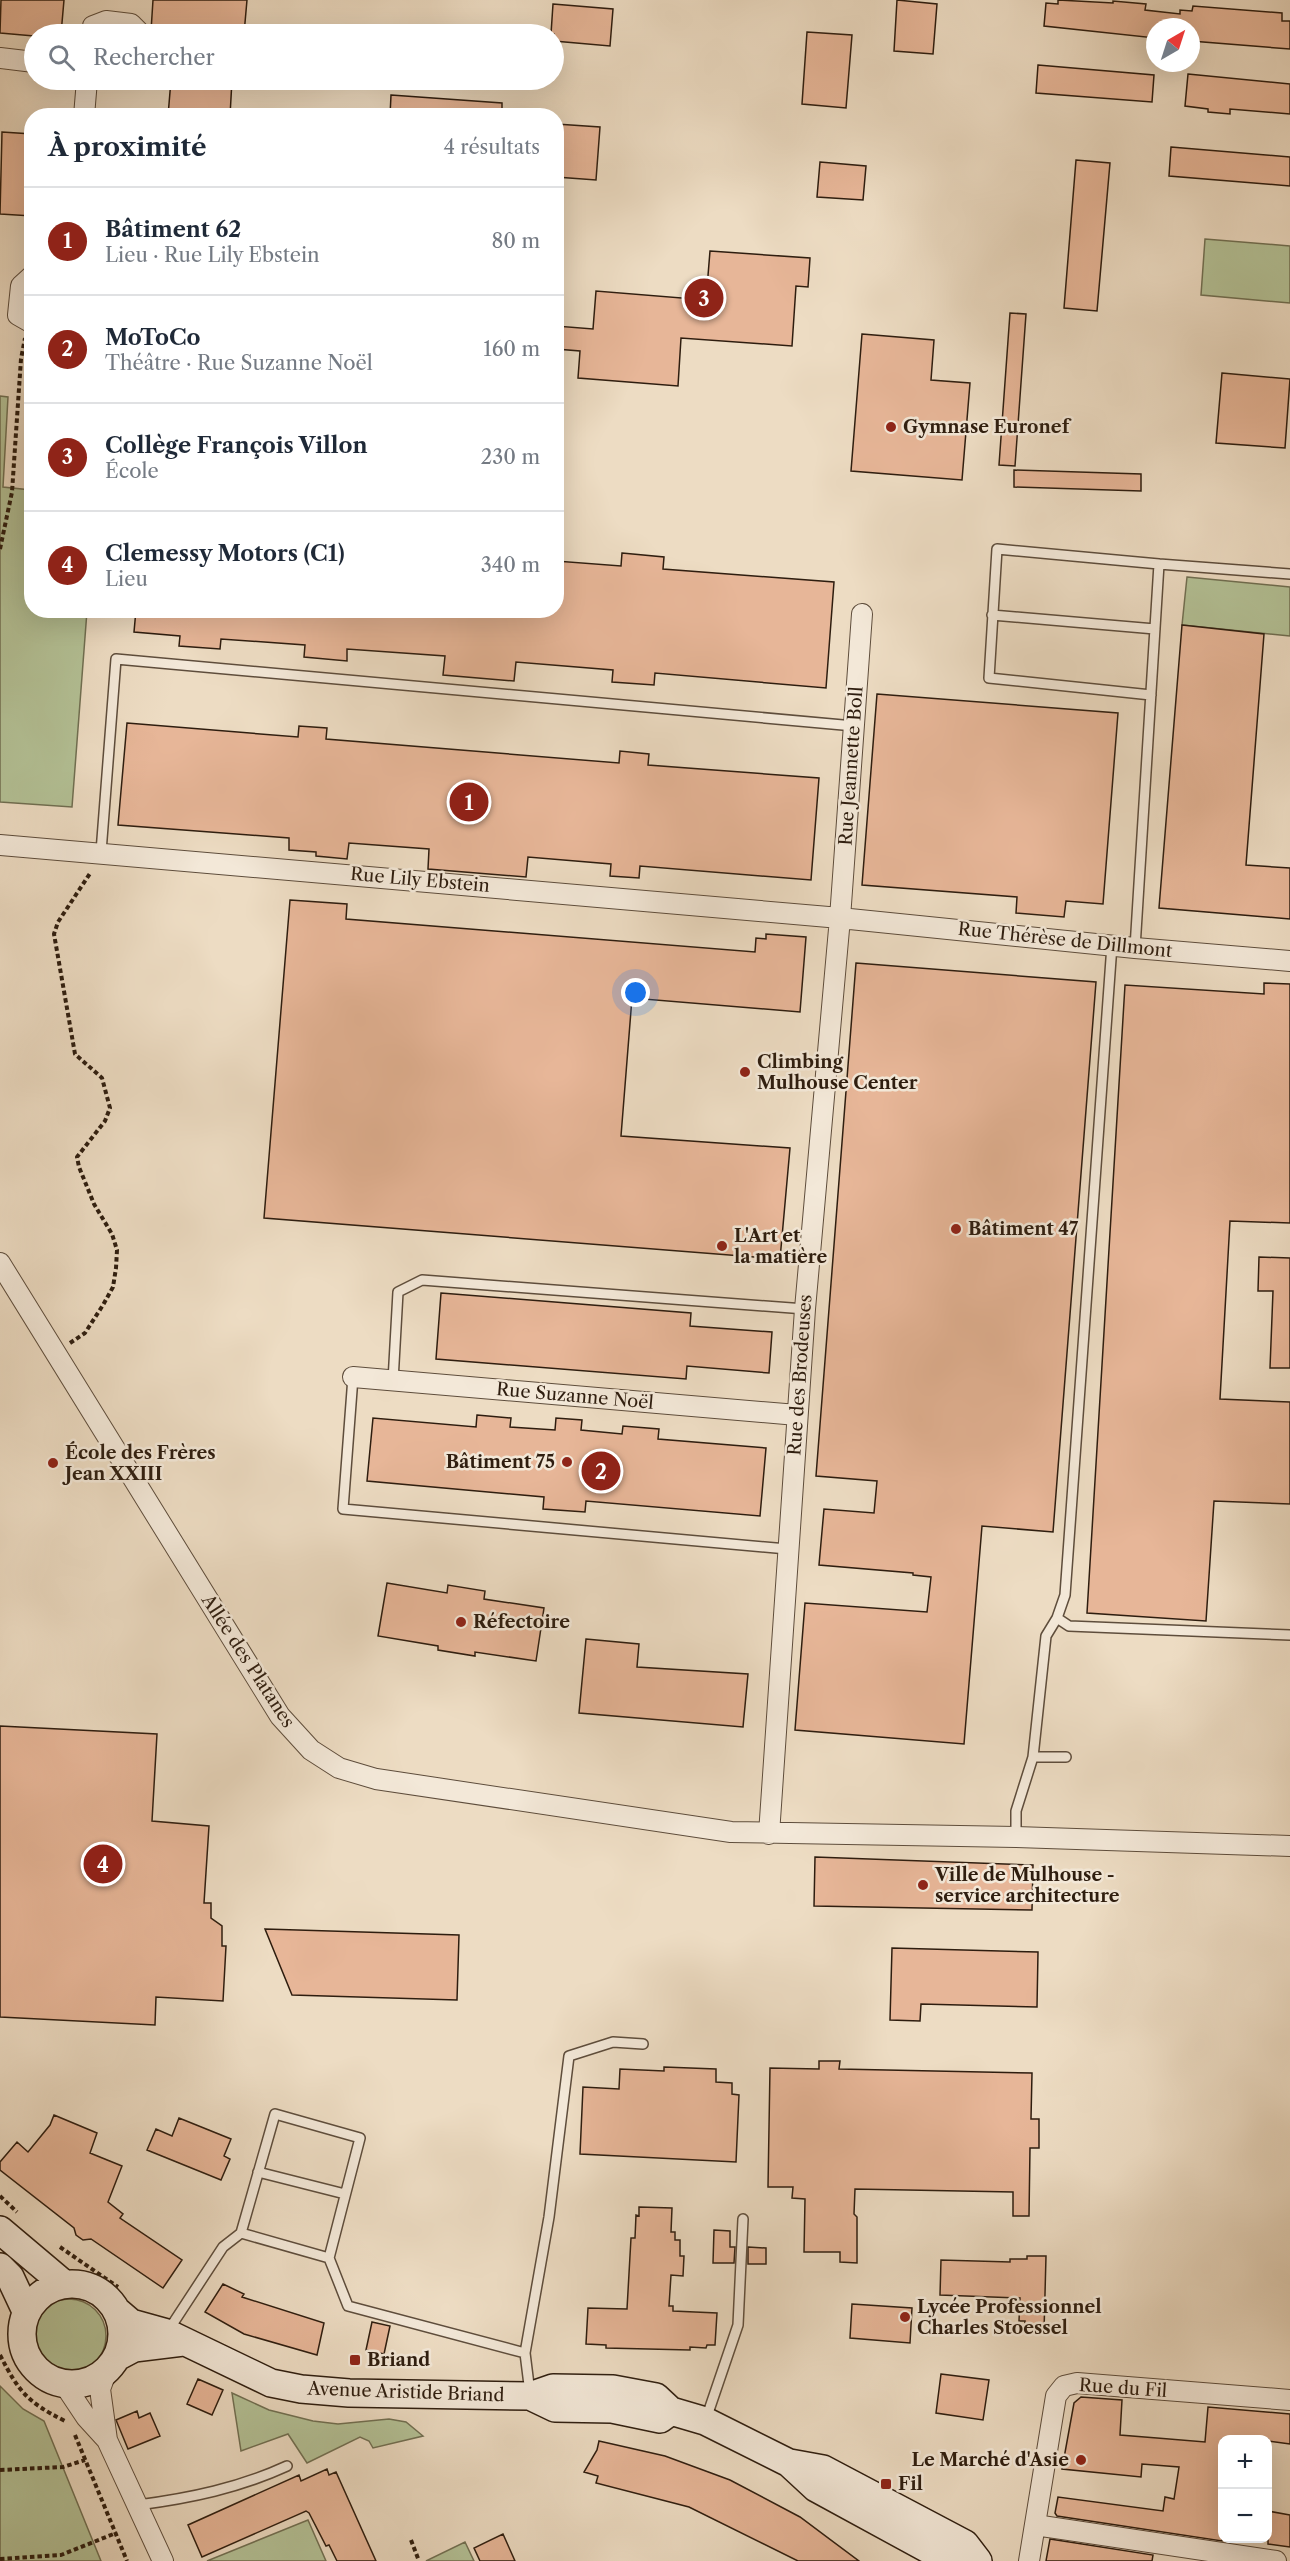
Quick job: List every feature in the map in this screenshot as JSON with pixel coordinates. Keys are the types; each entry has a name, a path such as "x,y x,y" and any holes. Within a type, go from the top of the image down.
{"main road":[{"path":"9,2221 64,2284"},
{"path":"0,2267 10,2277 27,2311"},
{"path":"112,2363 122,2342 121,2302 79,2284 64,2284 49,2289 36,2298 27,2311 22,2326 21,2342 27,2357 42,2374 64,2384 80,2384 95,2379 112,2363 134,2348 175,2338"},
{"name":"Avenue Aristide Briand","path":"121,2302 131,2323 175,2338 272,2383 301,2389 349,2393 530,2396 553,2388 613,2389 656,2397 671,2411 705,2421 789,2463 816,2488 950,2561"},
{"name":"Avenue Aristide Briand","path":"789,2463 823,2469 965,2544 978,2561"}],"street":[{"path":"98,24 106,21 132,24"},
{"path":"0,58 24,61"},
{"path":"85,108 86,90"},
{"path":"24,283 21,286 18,315 24,319"},
{"name":"Rue Jeannette Boll","path":"840,918 862,614"},
{"name":"Rue Lily Ebstein","path":"0,845 840,918"},
{"name":"Rue Thérèse de Dillmont","path":"840,918 1135,948 1290,961"},
{"name":"Rue des Brodeuses","path":"769,1834 805,1309 840,918"},
{"name":"Allée des Platanes","path":"0,1263 280,1716 311,1750 339,1768 376,1779 731,1832 1016,1837 1290,1846"},
{"name":"Rue Suzanne Noël","path":"352,1377 797,1415"},
{"path":"107,2440 100,2389 112,2363"},
{"name":"Rue du Fil","path":"1029,2561 1056,2396 1064,2386 1077,2383 1290,2400"},
{"path":"64,2384 86,2417 107,2440 163,2561"},
{"path":"1035,2525 1276,2561"}],"lane":[{"path":"1151,695 989,678 997,549 1290,574"},
{"path":"1135,948 1160,564"},
{"path":"992,615 1155,629"},
{"path":"101,852 116,660 854,726"},
{"path":"1016,1837 1016,1810 1033,1757 1046,1636 1057,1618 1065,1595 1112,945"},
{"path":"393,1381 398,1292 422,1280 805,1309"},
{"path":"352,1377 343,1509 787,1549"},
{"path":"1057,1618 1069,1626 1290,1635"},
{"path":"1033,1757 1066,1757"},
{"path":"530,2396 525,2353 549,2217 569,2056 613,2042 643,2044"},
{"path":"175,2338 223,2247 241,2233 275,2114 360,2138 329,2258 348,2306 525,2353"},
{"path":"258,2172 345,2194"},
{"path":"705,2421 738,2325 742,2219"},
{"path":"241,2233 329,2258"},
{"path":"138,2505 174,2500 251,2482 287,2466"}],"path":[{"path":"0,549 12,492 21,359 24,347"},
{"path":"54,1353 85,1333 113,1287 116,1268 117,1250 112,1234 94,1204 79,1167 78,1157 105,1121 110,1108 108,1095 102,1078 75,1054 54,934 58,922 101,852"},
{"path":"0,2196 9,2221"},
{"path":"53,2242 121,2302"},
{"path":"73,2430 127,2561"},
{"path":"0,2470 63,2467 85,2460"},
{"path":"0,2559 61,2555 116,2533"},
{"path":"411,2540 419,2561"},
{"path":"56,2561 61,2555"}],"green space":[{"path":"1205,239 1290,246 1290,303 1201,295"},
{"path":"0,396 8,397 3,487 24,489 24,618 86,618 72,807 0,802"},
{"path":"1187,577 1290,587 1290,636 1182,625"},
{"path":"69,2299 83,2302 95,2310 103,2322 106,2336 103,2350 95,2362 83,2370 69,2373 55,2370 43,2362 35,2350 32,2336 35,2322 43,2310 55,2302"},
{"path":"0,2386 23,2409 44,2421 101,2561 0,2561"},
{"path":"232,2393 269,2410 313,2421 338,2424 389,2419 406,2422 423,2436 373,2448 369,2441 360,2437 307,2463 288,2434 241,2451"},
{"path":"308,2520 326,2561 207,2561"},
{"path":"465,2542 474,2561 426,2561"}],"building":[{"path":"1,0 64,0 62,24 24,24 24,35 0,33"},
{"path":"153,0 247,0 245,24 151,24"},
{"path":"897,0 937,4 933,54 894,51"},
{"path":"1058,0 1113,3 1113,1 1146,4 1145,10 1180,14 1180,10 1192,11 1193,6 1282,13 1282,21 1290,21 1290,49 1200,42 1200,18 1146,18 1146,37 1044,26 1046,3 1058,4"},
{"path":"553,4 613,9 610,46 564,42 564,24 552,24"},
{"path":"807,32 852,35 846,108 802,104"},
{"path":"1038,65 1154,75 1152,102 1036,93"},
{"path":"1188,74 1290,84 1290,114 1230,109 1230,114 1208,112 1208,109 1185,106"},
{"path":"170,90 231,90 230,108 169,108"},
{"path":"391,95 502,103 502,108 390,108"},
{"path":"564,125 600,127 596,180 564,178"},
{"path":"2,132 24,133 24,216 0,214"},
{"path":"1171,147 1290,157 1290,186 1169,176"},
{"path":"1076,160 1110,163 1097,311 1064,308"},
{"path":"820,162 866,166 863,200 817,197"},
{"path":"710,251 810,258 808,287 796,286 792,346 681,338 678,386 578,378 580,351 564,350 564,327 593,329 596,291 706,300"},
{"path":"1010,313 1026,314 1015,466 999,465"},
{"name":"Gymnase Euronef","path":"862,334 934,340 931,380 970,383 962,480 851,471"},
{"path":"1222,373 1290,379 1285,448 1216,443"},
{"path":"1014,470 1141,474 1141,491 1014,487"},
{"path":"622,553 664,557 663,569 834,582 826,688 655,673 654,685 612,682 613,670 516,662 514,681 443,675 445,656 347,649 347,661 304,657 305,645 221,639 220,649 179,646 180,636 134,632 135,618 564,618 564,562 621,566"},
{"path":"1182,625 1264,634 1246,865 1290,868 1290,919 1159,908"},
{"path":"877,694 1118,713 1103,904 1066,901 1064,917 1016,913 1017,897 862,885"},
{"path":"127,723 298,737 299,726 327,728 326,739 619,763 620,751 649,754 648,765 819,778 811,880 640,866 639,878 610,876 611,864 528,857 526,877 428,869 429,849 349,843 347,859 316,856 316,852 289,850 289,838 118,825"},
{"path":"290,900 347,904 346,919 755,952 756,938 766,939 766,934 806,937 800,1012 632,998 621,1136 790,1148 780,1259 264,1218"},
{"name":"Bâtiment 47","path":"856,963 1096,982 1053,1532 982,1526 964,1744 795,1730 805,1603 927,1612 931,1577 913,1575 913,1573 819,1565 824,1509 874,1513 877,1481 816,1476"},
{"path":"1264,983 1290,984 1290,1223 1230,1221 1220,1399 1290,1402 1290,1504 1214,1501 1206,1621 1087,1613 1125,985 1264,994"},
{"path":"1259,1257 1290,1258 1290,1368 1270,1368 1273,1291 1258,1291"},
{"path":"441,1293 691,1313 690,1326 772,1332 769,1373 687,1366 686,1379 436,1359"},
{"name":"Bâtiment 75","path":"477,1415 511,1418 510,1427 555,1430 556,1418 582,1420 581,1430 622,1434 623,1426 659,1429 658,1439 766,1448 760,1516 586,1501 585,1512 543,1509 544,1497 367,1481 373,1418 476,1427"},
{"name":"Réfectoire","path":"387,1583 447,1593 448,1585 485,1591 484,1599 544,1608 536,1661 475,1652 475,1656 438,1650 438,1646 378,1636"},
{"path":"586,1639 639,1644 637,1667 748,1674 743,1727 579,1713"},
{"path":"0,1726 157,1734 152,1821 209,1826 204,1903 211,1903 211,1918 222,1926 222,1946 226,1946 223,2001 156,1997 155,2025 0,2017"},
{"name":"Ville de Mulhouse - service architecture","path":"815,1857 1033,1865 1032,1910 814,1906"},
{"path":"265,1929 459,1935 457,2000 292,1995"},
{"path":"892,1948 1038,1952 1037,2007 921,2004 920,2021 890,2020"},
{"path":"819,2061 840,2061 839,2069 1032,2073 1031,2119 1039,2119 1039,2148 1030,2148 1029,2216 1013,2216 1013,2192 855,2189 857,2263 840,2262 840,2252 804,2252 805,2199 792,2198 793,2187 768,2187 770,2068 819,2069"},
{"path":"664,2067 716,2069 716,2082 732,2083 732,2094 739,2095 736,2162 580,2154 583,2087 619,2089 620,2069 664,2071"},
{"path":"54,2115 97,2133 90,2153 122,2166 108,2202 123,2214 120,2218 182,2260 163,2288 91,2239 83,2240 76,2235 74,2228 0,2170 0,2162 17,2142 28,2152 50,2125"},
{"path":"179,2118 231,2139 224,2156 230,2159 221,2180 147,2150 156,2129 172,2136"},
{"path":"639,2207 672,2208 671,2232 675,2232 675,2240 680,2240 680,2256 684,2256 683,2276 671,2275 669,2306 673,2306 673,2311 717,2313 715,2345 707,2345 706,2348 690,2347 690,2350 606,2348 606,2345 586,2344 588,2308 627,2309 631,2238 635,2238 636,2215 639,2216"},
{"path":"714,2230 730,2231 730,2247 735,2247 734,2263 713,2263"},
{"path":"748,2247 766,2248 766,2264 748,2264"},
{"path":"1027,2256 1046,2256 1044,2332 1024,2331 1025,2321 1019,2321 1020,2298 940,2295 941,2260 1010,2262 1010,2259 1027,2259"},
{"path":"223,2284 244,2294 242,2297 324,2323 317,2355 244,2334 205,2312"},
{"path":"852,2304 912,2308 910,2343 850,2338"},
{"path":"372,2322 390,2326 384,2354 366,2350"},
{"path":"941,2374 989,2380 983,2420 936,2413"},
{"path":"198,2379 223,2390 212,2415 187,2404"},
{"path":"1081,2397 1122,2400 1120,2435 1205,2442 1208,2407 1290,2414 1290,2444 1272,2442 1272,2435 1218,2435 1218,2540 1057,2516 1055,2513 1058,2497 1163,2511 1165,2497 1174,2499 1179,2467 1142,2464 1141,2477 1062,2469 1074,2403"},
{"path":"137,2411 139,2418 150,2413 160,2436 128,2449 116,2420"},
{"path":"599,2441 665,2456 730,2480 800,2517 859,2561 798,2561 689,2507 596,2483 598,2476 584,2472 597,2450"},
{"path":"327,2469 329,2475 336,2472 376,2561 337,2561 306,2511 202,2557 188,2525 299,2475 301,2481"},
{"path":"1272,2512 1290,2515 1290,2547 1268,2544 1272,2543"},
{"path":"503,2534 515,2561 480,2561 474,2548"},
{"path":"1050,2539 1153,2555 1152,2561 1046,2561"}],"place":[{"name":"Collège François Villon","path":"704,298"},
{"name":"Gymnase Euronef","path":"891,427"},
{"name":"Bâtiment 62","path":"469,802"},
{"name":"Climbing Mulhouse Center","path":"745,1072"},
{"name":"Bâtiment 47","path":"956,1229"},
{"name":"L'Art et la matière","path":"722,1246"},
{"name":"Bâtiment 75","path":"567,1462"},
{"name":"École des Frères Jean XXIII","path":"53,1463"},
{"name":"MoToCo","path":"601,1471"},
{"name":"Réfectoire","path":"461,1622"},
{"name":"Clemessy Motors (C1)","path":"103,1864"},
{"name":"Ville de Mulhouse - service architecture","path":"923,1885"},
{"name":"Lycée Professionnel Charles Stoessel","path":"905,2317"},
{"name":"Briand","path":"355,2360"},
{"name":"Le Marché d'Asie","path":"1081,2460"},
{"name":"Fil","path":"886,2484"}]}
